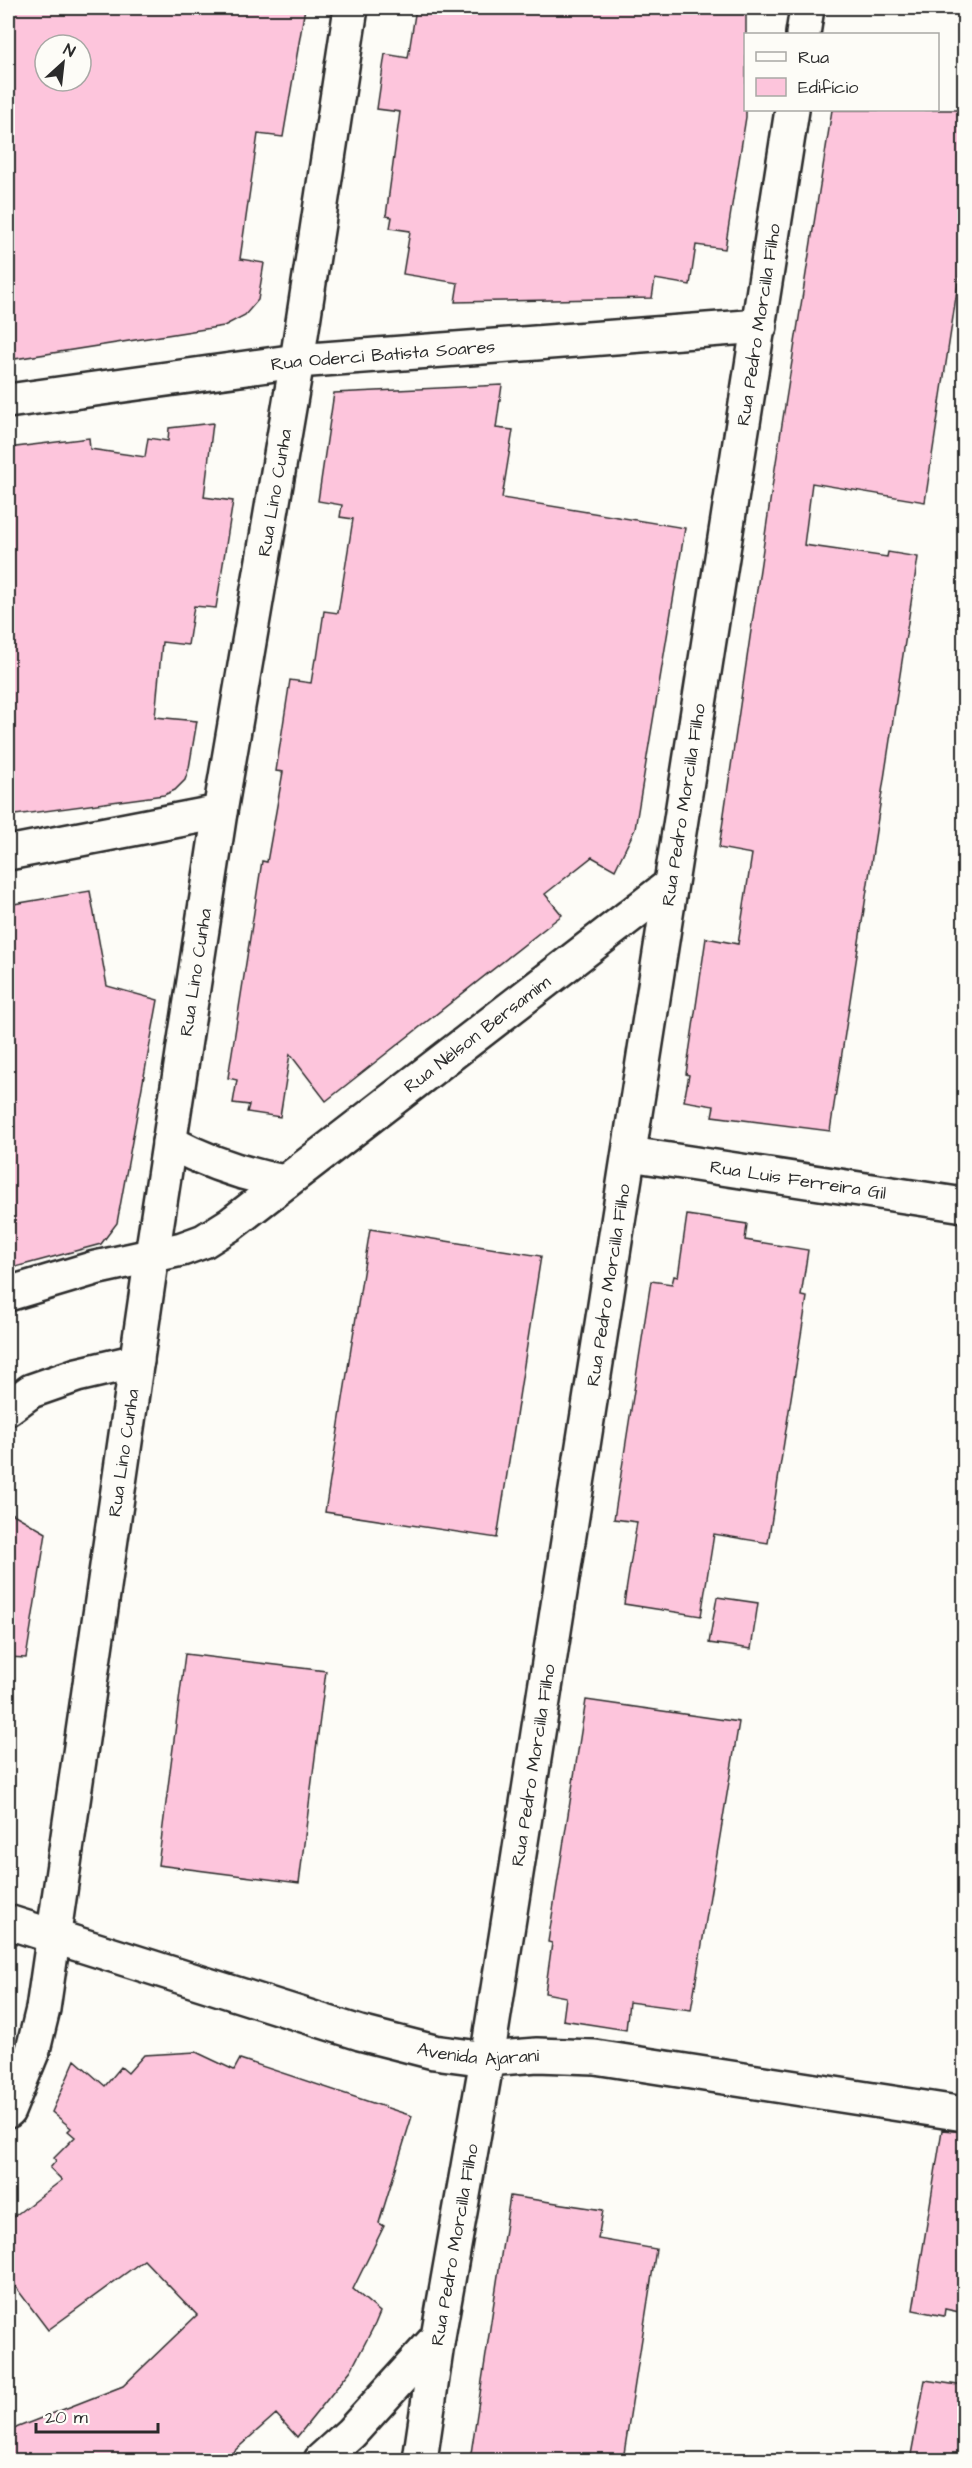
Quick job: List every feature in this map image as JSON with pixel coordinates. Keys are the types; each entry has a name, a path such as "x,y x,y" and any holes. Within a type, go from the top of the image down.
{"street":[{"name":"Rua Lino Cunha","path":"8,2111 33,2050 43,2009 169,1142 220,812 297,361 351,8"},
{"path":"803,33 807,8"},
{"name":"Rua Pedro Morcilla Filho","path":"420,2460 438,2337 487,2060 792,111"},
{"name":"Rua Oderci Batista Soares","path":"8,401 297,361 760,326"},
{"path":"8,853 220,812"},
{"name":"Rua Nélson Bersamim","path":"8,1294 95,1268 183,1249 204,1241 285,1182 670,885"},
{"path":"169,1142 203,1160 228,1169 256,1178 285,1182"},
{"name":"Rua Luis Ferreira Gil","path":"630,1154 964,1205"},
{"path":"8,1408 31,1391 77,1375 137,1361"},
{"name":"Avenida Ajarani","path":"8,1922 360,2032 434,2052 487,2060 537,2055 594,2057 964,2114"},
{"path":"321,2460 351,2433 438,2337"}],"building":[{"path":"8,8 305,8 283,137 258,134 240,259 264,263 258,300 245,315 224,326 8,360"},
{"path":"416,8 746,8 744,111 746,111 746,117 725,249 696,245 690,285 655,279 652,298 455,302 458,283 403,274 410,231 390,228 392,217 386,216 400,112 377,109 385,54 408,58"},
{"path":"964,110 964,244 925,502 812,483 804,545 887,557 888,552 918,557 830,1131 712,1116 714,1106 684,1101 706,938 738,944 752,854 719,848 773,481 832,111"},
{"path":"502,385 496,428 513,430 502,498 685,528 635,829 615,870 592,857 545,894 562,915 326,1101 290,1054 280,1117 247,1112 249,1105 233,1103 237,1080 228,1078 262,861 267,862 283,772 276,771 290,680 311,683 324,611 338,613 353,519 340,517 342,505 318,501 334,393"},
{"path":"213,423 204,497 233,501 216,608 194,606 188,645 162,642 155,717 197,721 185,780 175,790 164,795 8,816 8,448 89,438 90,449 145,457 148,438 168,441 169,428"},
{"path":"90,891 107,986 158,1000 117,1223 101,1244 8,1269 8,1053 11,1049 8,1027 8,905"},
{"path":"687,1215 747,1224 745,1240 808,1250 801,1296 807,1297 768,1543 714,1534 701,1616 624,1604 637,1522 614,1519 651,1281 672,1284 674,1276 678,1277"},
{"path":"370,1229 541,1256 497,1538 325,1512"},
{"path":"8,1511 46,1533 26,1658 8,1657"},
{"path":"717,1597 758,1603 751,1649 709,1643"},
{"path":"185,1654 326,1671 299,1883 158,1865"},
{"path":"586,1700 739,1722 691,2010 629,2002 626,2030 563,2020 566,1997 545,1993 552,1943 548,1942"},
{"path":"196,2052 234,2070 240,2059 412,2116 379,2223 384,2226 353,2289 380,2312 375,2324 351,2370 297,2437 276,2414 224,2460 8,2460 8,2431 123,2386 197,2315 144,2260 48,2330 8,2277 8,2221 62,2180 50,2168 56,2161 54,2158 75,2137 68,2131 71,2128 52,2112 75,2060 105,2086 121,2067 128,2073 144,2055"},
{"path":"942,2130 964,2132 964,2313 945,2309 944,2316 913,2310"},
{"path":"510,2196 603,2210 598,2239 656,2249 623,2460 470,2460"},
{"path":"925,2380 964,2386 964,2460 910,2460"}]}
